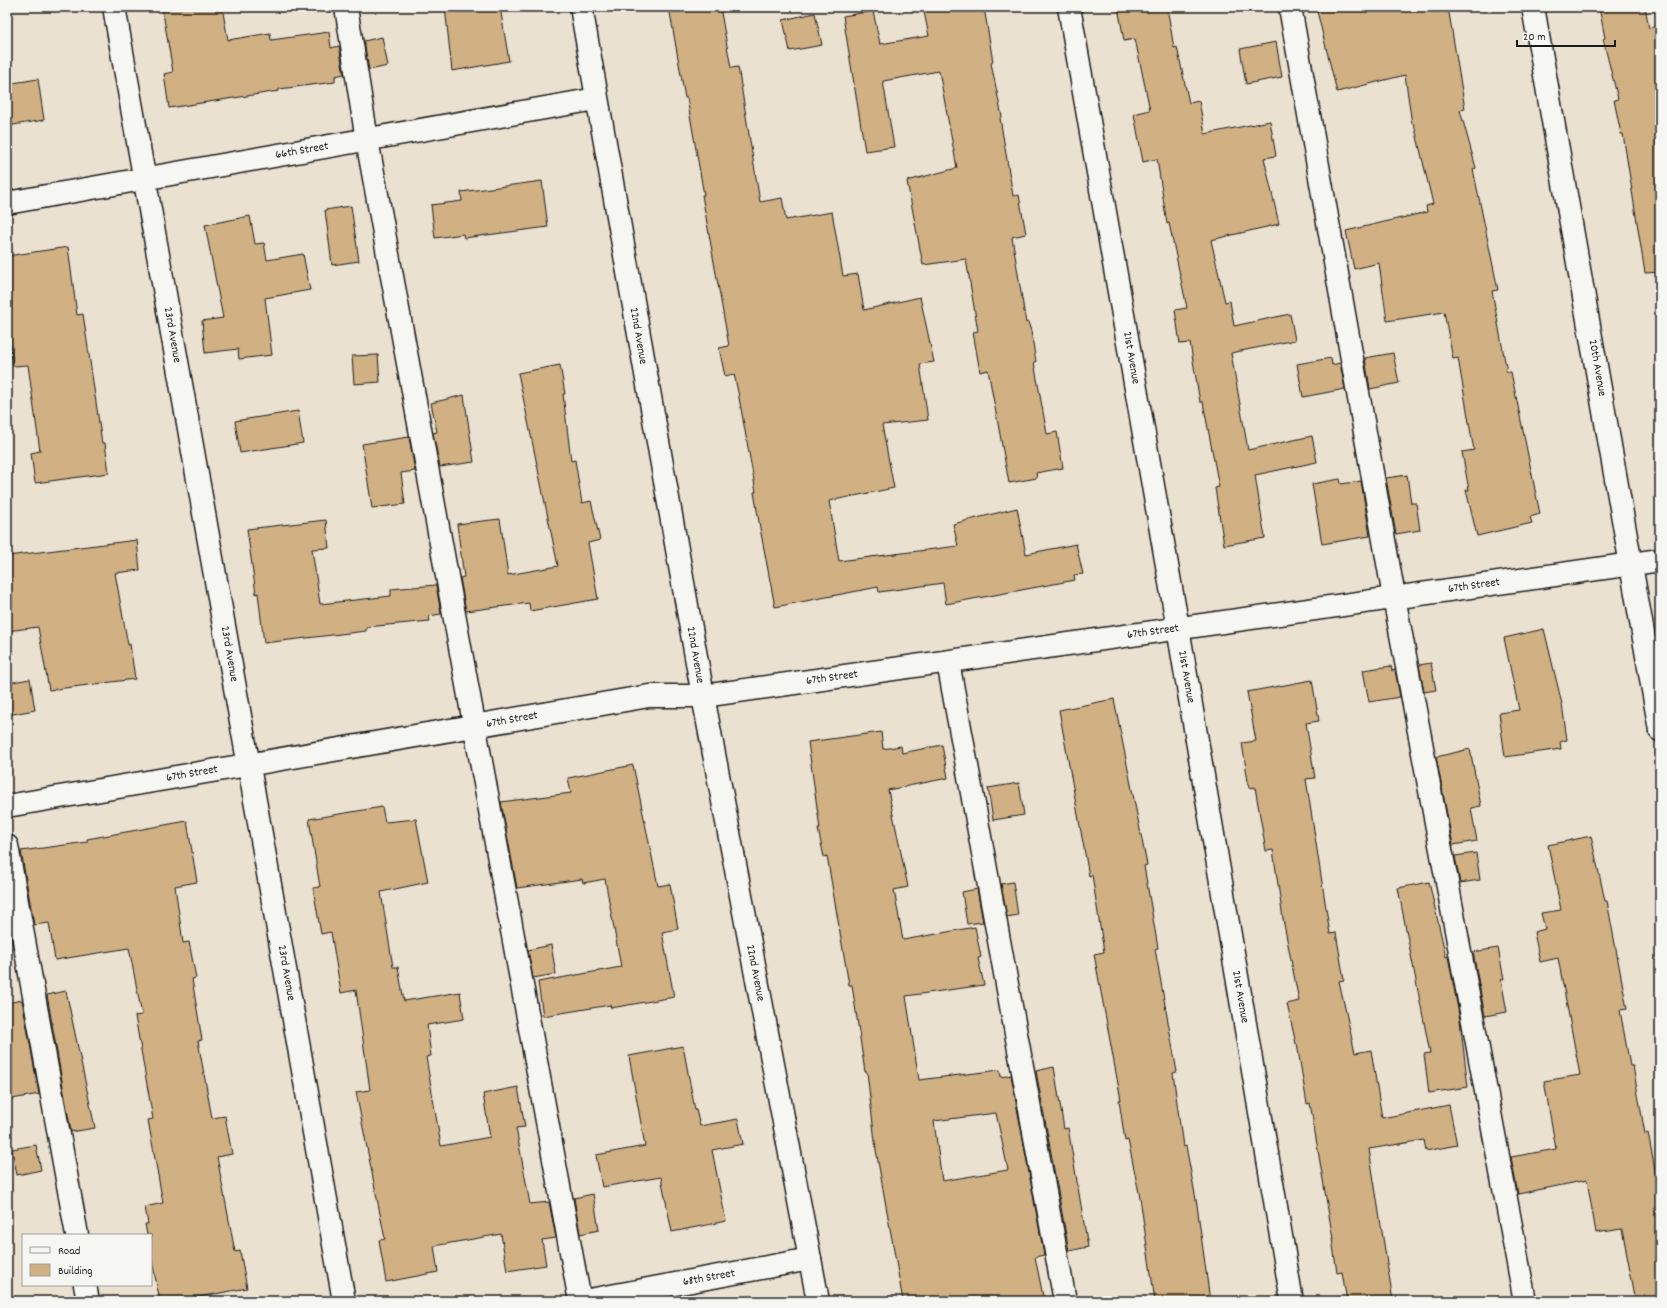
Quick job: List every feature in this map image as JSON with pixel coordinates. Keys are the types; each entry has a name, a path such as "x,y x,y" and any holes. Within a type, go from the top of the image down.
{"street":[{"name":"23rd Avenue","path":"114,7 344,1301"},
{"path":"346,7 368,140 580,1301"},
{"name":"22nd Avenue","path":"581,7 596,99 703,696 818,1301"},
{"name":"21st Avenue","path":"1070,7 1178,628 1292,1301"},
{"path":"1290,7 1394,598 1525,1301"},
{"name":"20th Avenue","path":"1533,7 1660,730"},
{"name":"66th Street","path":"7,203 596,99"},
{"name":"67th Street","path":"7,806 649,696 703,696 1660,560"},
{"path":"948,662 1065,1301"},
{"path":"7,846 76,1234"},
{"name":"68th Street","path":"584,1301 810,1259"},
{"path":"86,1286 88,1301"}],"building":[{"path":"162,7 222,7 228,40 270,33 271,40 329,32 331,48 339,46 344,74 335,76 335,82 279,89 279,91 169,108 164,74 173,72"},
{"path":"445,7 500,7 509,61 452,71"},
{"path":"669,7 720,7 731,68 738,67 760,202 782,198 786,220 832,212 843,276 858,274 864,310 920,297 934,362 920,364 928,420 882,425 894,488 829,501 839,561 958,546 953,524 1017,508 1026,554 1076,544 1083,574 1074,575 1075,580 946,604 943,583 879,592 878,587 775,607 760,528 754,492 756,492 738,392 734,374 725,376 719,348 729,346 702,195 704,195 687,98 685,98"},
{"path":"923,7 984,7 993,62 991,63 1002,117 1000,118 1013,196 1019,195 1026,234 1012,237 1026,323 1028,322 1031,331 1036,362 1034,362 1047,434 1057,432 1063,468 1036,473 1037,478 1009,483 988,370 980,372 973,332 978,331 966,259 923,265 907,181 957,168 939,71 883,81 894,147 865,151 843,16 873,11 880,44 929,36"},
{"path":"1118,7 1167,7 1174,48 1177,47 1189,103 1199,101 1205,134 1270,121 1276,156 1264,158 1279,224 1211,240 1225,302 1230,301 1234,326 1290,314 1295,340 1231,353 1248,450 1312,436 1317,462 1255,475 1265,538 1224,545 1215,488 1219,487 1203,402 1200,402 1190,343 1180,344 1175,310 1187,308 1169,223 1167,224 1157,159 1143,162 1134,114 1150,110 1135,39 1124,41"},
{"path":"1316,7 1448,7 1465,109 1460,110 1476,168 1473,169 1498,290 1492,291 1507,372 1511,372 1540,514 1530,517 1532,523 1477,536 1466,490 1469,490 1462,452 1474,450 1458,358 1453,359 1444,312 1387,321 1379,263 1354,269 1346,231 1427,212 1426,206 1433,204 1414,124 1412,124 1405,75 1337,92"},
{"path":"1599,7 1645,7 1649,28 1660,25 1660,272 1645,273 1623,134 1621,134 1614,100 1618,99 1603,39 1605,38"},
{"path":"815,13 822,45 790,51 783,20"},
{"path":"382,37 388,66 369,70 364,41"},
{"path":"1276,42 1282,77 1246,84 1240,49"},
{"path":"38,79 44,120 7,126 7,84"},
{"path":"542,181 548,227 464,238 463,234 435,238 431,205 462,201 461,192"},
{"path":"351,206 359,261 332,265 325,210"},
{"path":"250,216 255,244 264,243 267,260 303,254 310,290 265,298 272,355 239,359 238,349 205,353 202,321 223,318 205,225"},
{"path":"68,247 77,315 83,314 102,443 105,443 109,473 35,483 31,453 40,451 28,365 13,366 7,314 7,256"},
{"path":"1393,353 1399,383 1370,389 1365,358"},
{"path":"378,355 380,382 354,384 352,356"},
{"path":"1331,358 1332,365 1340,363 1345,389 1303,397 1297,364"},
{"path":"560,365 565,394 563,394 571,461 575,460 582,503 591,501 600,540 588,543 598,599 530,611 529,603 466,611 460,578 464,577 457,524 500,519 508,575 558,566 518,373"},
{"path":"464,395 474,462 440,467 433,433 437,432 431,403"},
{"path":"298,411 303,443 240,453 235,421"},
{"path":"409,437 415,471 401,473 405,504 372,508 362,444"},
{"path":"1407,475 1411,503 1416,503 1420,530 1396,534 1386,478"},
{"path":"1340,479 1341,484 1361,481 1370,536 1322,544 1312,484"},
{"path":"326,520 329,548 312,549 320,604 391,596 391,589 436,585 441,614 429,616 430,621 366,627 366,631 264,643 258,593 256,594 247,529"},
{"path":"137,540 140,570 115,573 128,645 130,644 135,679 49,690 38,627 7,631 7,556"},
{"path":"1544,629 1562,704 1567,740 1560,742 1561,749 1505,757 1499,713 1519,710 1504,638"},
{"path":"1431,663 1436,690 1424,692 1419,665"},
{"path":"1391,666 1392,671 1395,670 1400,697 1369,702 1363,670"},
{"path":"30,679 35,710 7,715 7,683"},
{"path":"1312,680 1319,721 1306,723 1315,778 1306,779 1330,934 1336,933 1344,980 1339,981 1355,1053 1371,1050 1382,1118 1449,1105 1457,1145 1426,1151 1424,1140 1369,1149 1393,1301 1347,1301 1342,1272 1337,1273 1333,1239 1310,1103 1307,1104 1297,1044 1287,1004 1299,1001 1283,919 1273,850 1266,851 1255,787 1249,788 1242,743 1256,741 1247,692"},
{"path":"1114,699 1147,865 1144,866 1158,948 1155,949 1177,1072 1173,1073 1183,1147 1186,1146 1197,1205 1210,1301 1155,1301 1140,1198 1128,1140 1125,1141 1119,1100 1121,1100 1094,954 1104,952 1092,875 1089,876 1059,710"},
{"path":"881,732 883,749 901,746 902,753 942,745 948,778 888,790 908,887 894,890 903,940 975,927 981,957 978,958 984,985 906,996 919,1080 1000,1070 1001,1077 1011,1075 1044,1255 1035,1257 1044,1301 903,1301 876,1150 867,1072 865,1072 852,985 849,985 827,856 824,857 818,829 820,829 808,742","holes":["996,1113 1008,1170 942,1181 934,1121"]},
{"path":"1470,749 1481,806 1471,808 1477,841 1453,845 1436,757"},
{"path":"633,765 658,886 670,884 678,929 662,932 674,997 611,1008 610,1005 543,1016 538,982 621,967 605,879 583,883 582,879 517,888 501,802 571,793 568,778"},
{"path":"1019,783 1024,815 993,820 988,788"},
{"path":"382,807 385,822 416,819 428,882 381,892 393,967 398,967 404,1001 460,992 464,1019 427,1025 431,1056 426,1057 441,1146 490,1137 483,1094 518,1087 525,1127 516,1128 530,1204 549,1202 556,1238 542,1240 546,1265 507,1271 501,1234 434,1246 438,1272 386,1282 379,1240 385,1239 356,1092 370,1090 356,990 341,993 331,932 321,934 313,888 320,887 309,819"},
{"path":"187,821 197,882 175,886 183,943 189,942 196,978 192,979 202,1040 198,1041 212,1118 225,1116 232,1154 217,1157 235,1252 240,1251 247,1288 177,1301 160,1301 152,1261 152,1234 147,1234 145,1224 148,1224 145,1207 163,1203 148,1120 153,1119 135,1016 142,1015 129,948 55,960 49,923 34,925 21,851 87,842 87,839"},
{"path":"1591,836 1605,901 1607,901 1627,1009 1620,1010 1630,1066 1633,1066 1645,1134 1648,1133 1660,1198 1660,1301 1636,1301 1622,1229 1596,1233 1587,1180 1518,1194 1511,1157 1556,1149 1544,1081 1580,1075 1558,958 1540,962 1534,932 1545,929 1541,913 1561,910 1548,845"},
{"path":"1476,853 1480,880 1460,883 1455,856"},
{"path":"1013,882 1018,915 1007,917 1001,884"},
{"path":"1429,882 1446,957 1448,956 1460,1020 1468,1087 1429,1093 1424,1054 1430,1053 1398,888"},
{"path":"977,889 983,922 967,924 962,892"},
{"path":"551,945 556,974 533,978 528,950"},
{"path":"1498,948 1504,979 1501,979 1507,1012 1485,1016 1473,952"},
{"path":"66,991 95,1128 71,1132 47,995"},
{"path":"22,1000 39,1094 7,1100 7,1003"},
{"path":"683,1046 695,1110 700,1126 738,1119 743,1144 712,1150 726,1221 672,1232 661,1177 602,1187 596,1155 645,1146 629,1056"},
{"path":"1054,1067 1064,1129 1068,1128 1088,1247 1069,1251 1036,1071"},
{"path":"36,1145 41,1170 17,1175 12,1149"},
{"path":"593,1194 599,1230 580,1234 574,1198"}]}
